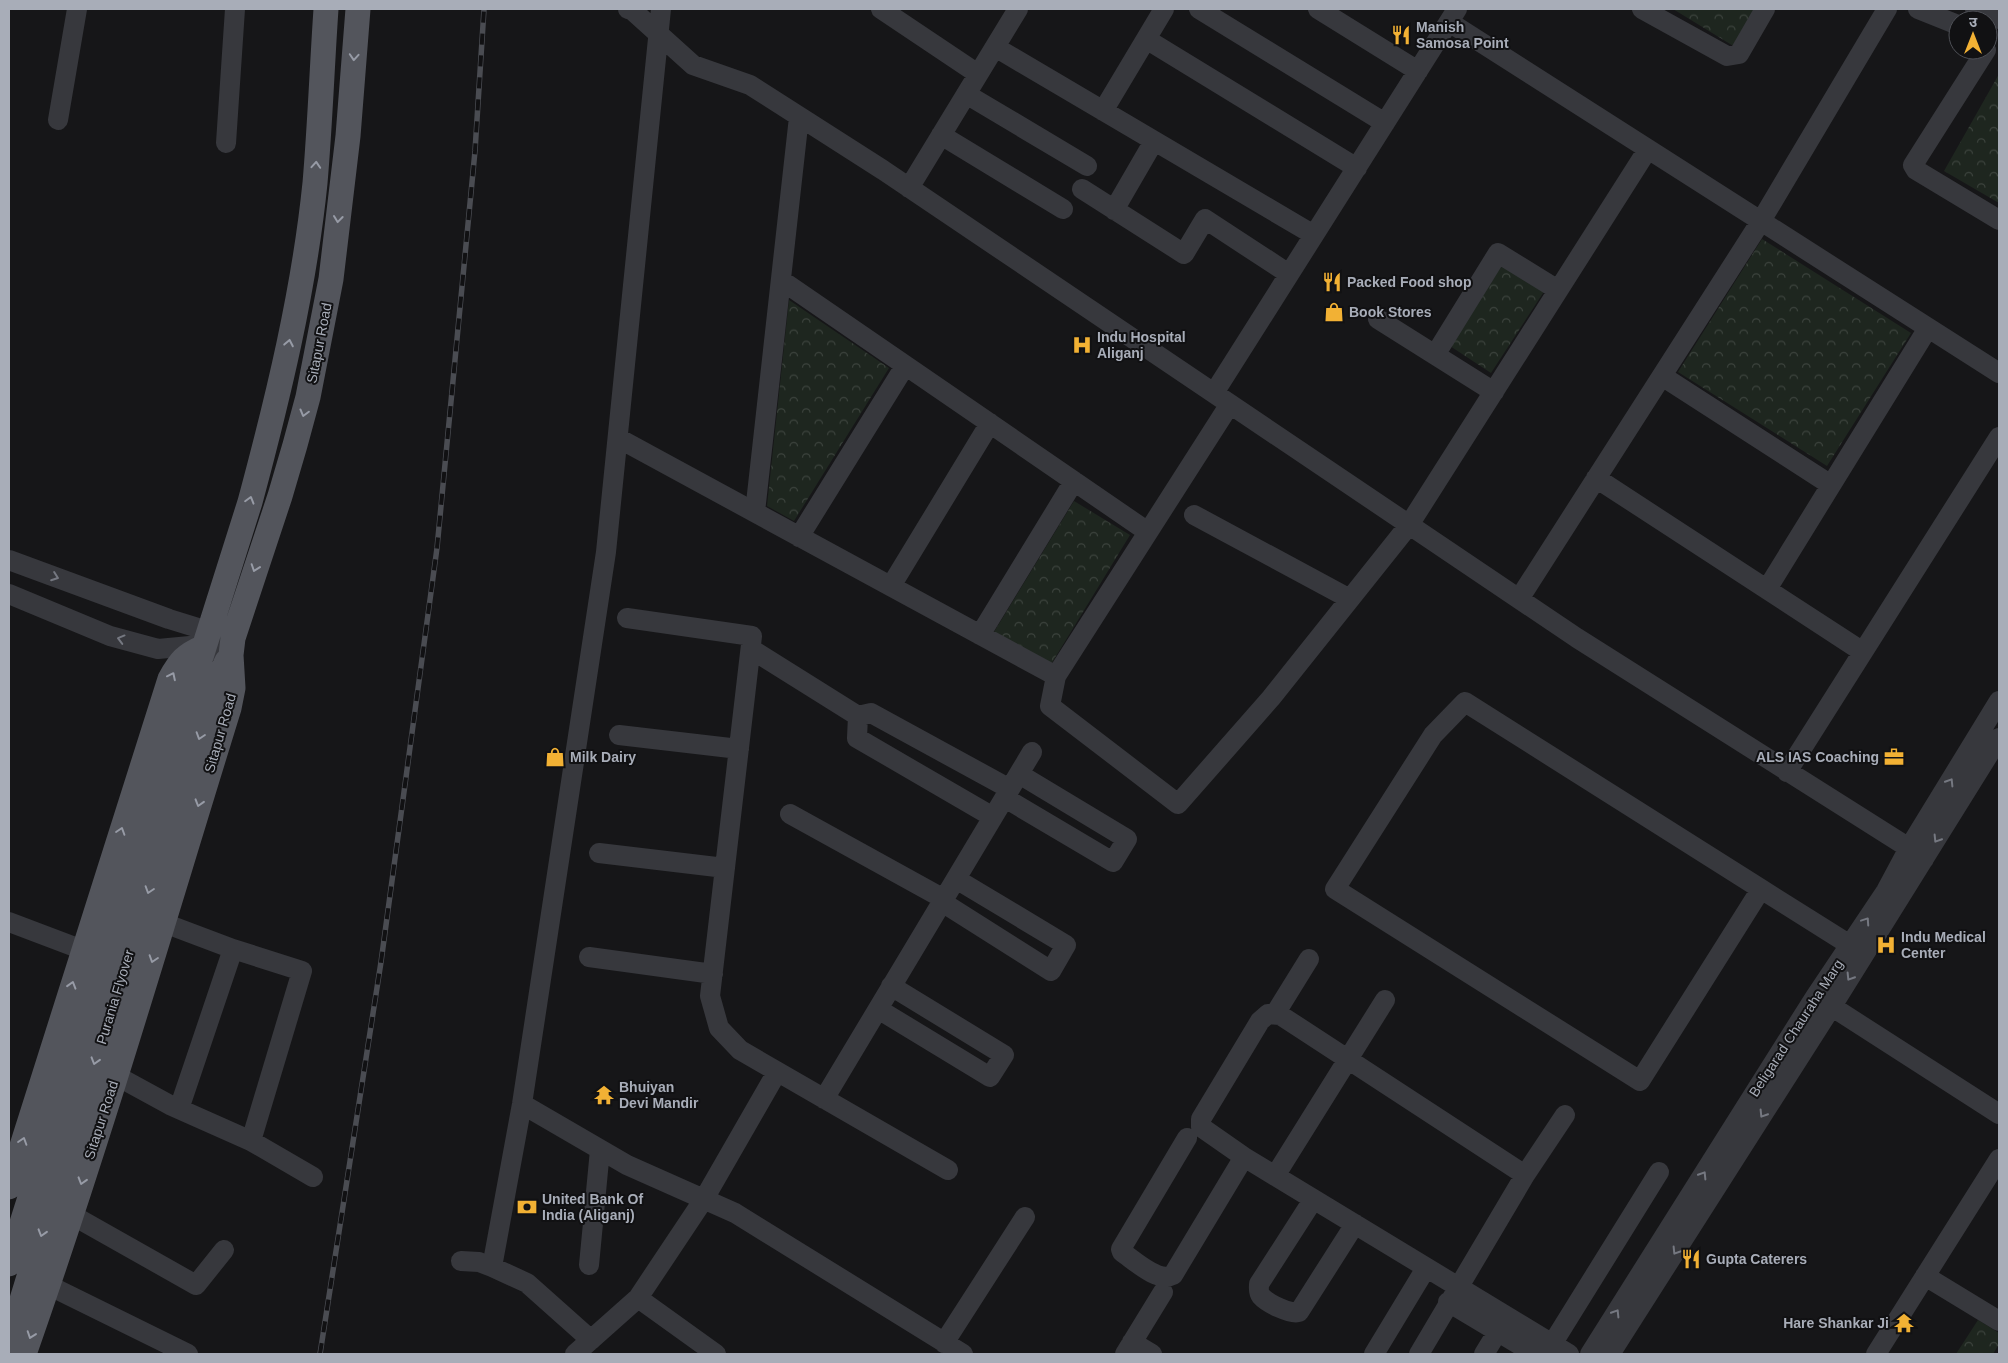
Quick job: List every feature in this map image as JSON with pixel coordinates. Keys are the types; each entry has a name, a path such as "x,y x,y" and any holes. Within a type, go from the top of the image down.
{"main road":[{"path":"9,1187 170,679 180,661 206,639 250,502 278,397 315,183 326,9"},
{"name":"Sitapur Road","path":"24,1354 72,1215 164,923 229,708 233,688 232,647 293,453 308,397 331,279 348,136 358,9"},
{"name":"Purania Flyover","path":"9,1342 206,639"},
{"name":"Purania Flyover","path":"9,1264 116,960 232,647"}],"street":[{"path":"58,120 77,9"},
{"path":"226,143 235,9"},
{"path":"628,9 632,10 693,66 750,85 909,188 1519,599 1916,854"},
{"path":"492,1268 522,1104 606,552 660,35 661,9"},
{"path":"881,9 978,74"},
{"path":"909,188 1018,9"},
{"path":"1103,111 1164,9"},
{"path":"1199,9 1385,123"},
{"path":"1318,9 1418,71"},
{"path":"1642,9 1727,56 1734,56 1739,54 1765,9"},
{"path":"1519,599 1761,221 1887,9"},
{"path":"1918,9 1948,21"},
{"path":"1648,149 1409,525 1271,698 1178,804 1050,706 1056,676 1148,532 1290,274 1453,15 1648,149 1999,373"},
{"path":"1146,39 1357,168"},
{"path":"995,47 1314,235"},
{"path":"1973,60 1914,165 1916,170 1999,220"},
{"path":"966,94 1087,166"},
{"path":"754,512 799,117"},
{"path":"942,135 1063,209"},
{"path":"1114,210 1154,141"},
{"path":"1082,189 1184,254 1204,219 1290,274"},
{"path":"1435,355 1498,253 1558,290"},
{"path":"781,280 1148,532"},
{"path":"1378,319 1494,392"},
{"path":"1767,589 1928,328"},
{"path":"799,536 905,366"},
{"path":"1662,376 1831,484"},
{"path":"891,586 990,423"},
{"path":"1787,772 1999,436"},
{"path":"618,438 1056,676"},
{"path":"1596,478 1863,652"},
{"path":"980,635 1074,481"},
{"path":"1194,516 1350,599"},
{"path":"9,560 169,619 206,639 232,647"},
{"path":"9,594 110,636 158,649 190,646 206,639"},
{"path":"627,618 752,636 710,996 719,1028 740,1050 948,1170"},
{"path":"751,649 858,716 871,713 1011,787 1127,839 1113,862 1011,787"},
{"path":"1761,889 1640,1082 1334,889 1433,735 1465,702 1850,945"},
{"name":"Beligarad Chauraha Marg","path":"1590,1354 1823,1002 1850,945 1886,891 1916,854 1999,702"},
{"path":"858,716 857,738 993,817"},
{"path":"619,735 739,749"},
{"path":"1610,1354 1823,1002 1916,854 1999,738"},
{"path":"824,1098 1032,752"},
{"path":"790,814 943,900 1051,971 1066,945 956,879"},
{"path":"599,853 725,868"},
{"path":"9,922 83,950"},
{"path":"164,923 232,949 302,971 251,1141"},
{"path":"179,1109 232,949"},
{"path":"589,957 713,974"},
{"path":"1275,1014 1309,959"},
{"path":"878,1009 990,1078 1004,1055 891,986"},
{"path":"1275,1176 1385,1000"},
{"path":"1823,1002 1999,1114"},
{"path":"1525,1175 1348,1059 1275,1014 1265,1015 1260,1021 1201,1119 1201,1127 1244,1157 1426,1268 1452,1295 1498,1331 1535,1354"},
{"path":"575,1354 638,1298 704,1199 777,1072"},
{"path":"116,1075 179,1109 251,1141 313,1177"},
{"path":"522,1104 627,1165 735,1213 963,1354"},
{"path":"1419,1354 1452,1295 1525,1175 1565,1115"},
{"path":"1187,1138 1121,1249 1122,1252 1158,1277 1166,1278 1173,1275 1244,1157"},
{"path":"589,1265 600,1150"},
{"path":"1876,1354 1999,1159"},
{"path":"1549,1349 1660,1172"},
{"path":"1313,1200 1259,1284 1259,1292 1262,1297 1292,1314 1299,1312 1355,1224"},
{"path":"72,1215 196,1285 224,1250"},
{"path":"944,1342 1025,1217"},
{"path":"461,1261 479,1262 527,1283 591,1340"},
{"path":"1374,1354 1426,1268"},
{"path":"1925,1276 1999,1320"},
{"path":"48,1284 188,1354"},
{"path":"1152,1354 1129,1348 1163,1292"},
{"path":"1452,1295 1549,1349 1569,1354"},
{"path":"638,1298 716,1354"},
{"path":"1484,1354 1498,1331"}],"green space":[{"path":"1673,9 1758,9 1735,47"},
{"path":"1999,74 1999,203 1944,171"},
{"path":"1762,239 1911,333 1827,466 1678,372"},
{"path":"1503,263 1545,290 1491,373 1450,346"},
{"path":"789,300 889,368 794,521 767,506"},
{"path":"1074,501 1130,535 1050,666 994,632"},
{"path":"1978,1320 1999,1333 1999,1344 1993,1354 1956,1354"}],"railway":[{"path":"320,1354 381,962 437,548 475,151 484,9"}],"place":[{"name":"Manish Samosa Point","path":"1401,35"},
{"name":"Packed Food shop","path":"1332,282"},
{"name":"Book Stores","path":"1334,312"},
{"name":"Indu Hospital Aliganj","path":"1082,345"},
{"name":"Milk Dairy","path":"555,757"},
{"name":"ALS IAS Coaching","path":"1894,757"},
{"name":"Indu Medical Center","path":"1886,945"},
{"name":"Bhuiyan Devi Mandir","path":"604,1095"},
{"name":"United Bank Of India (Aliganj)","path":"527,1207"},
{"name":"Gupta Caterers","path":"1691,1259"},
{"name":"Hare Shankar Ji","path":"1904,1323"}]}
